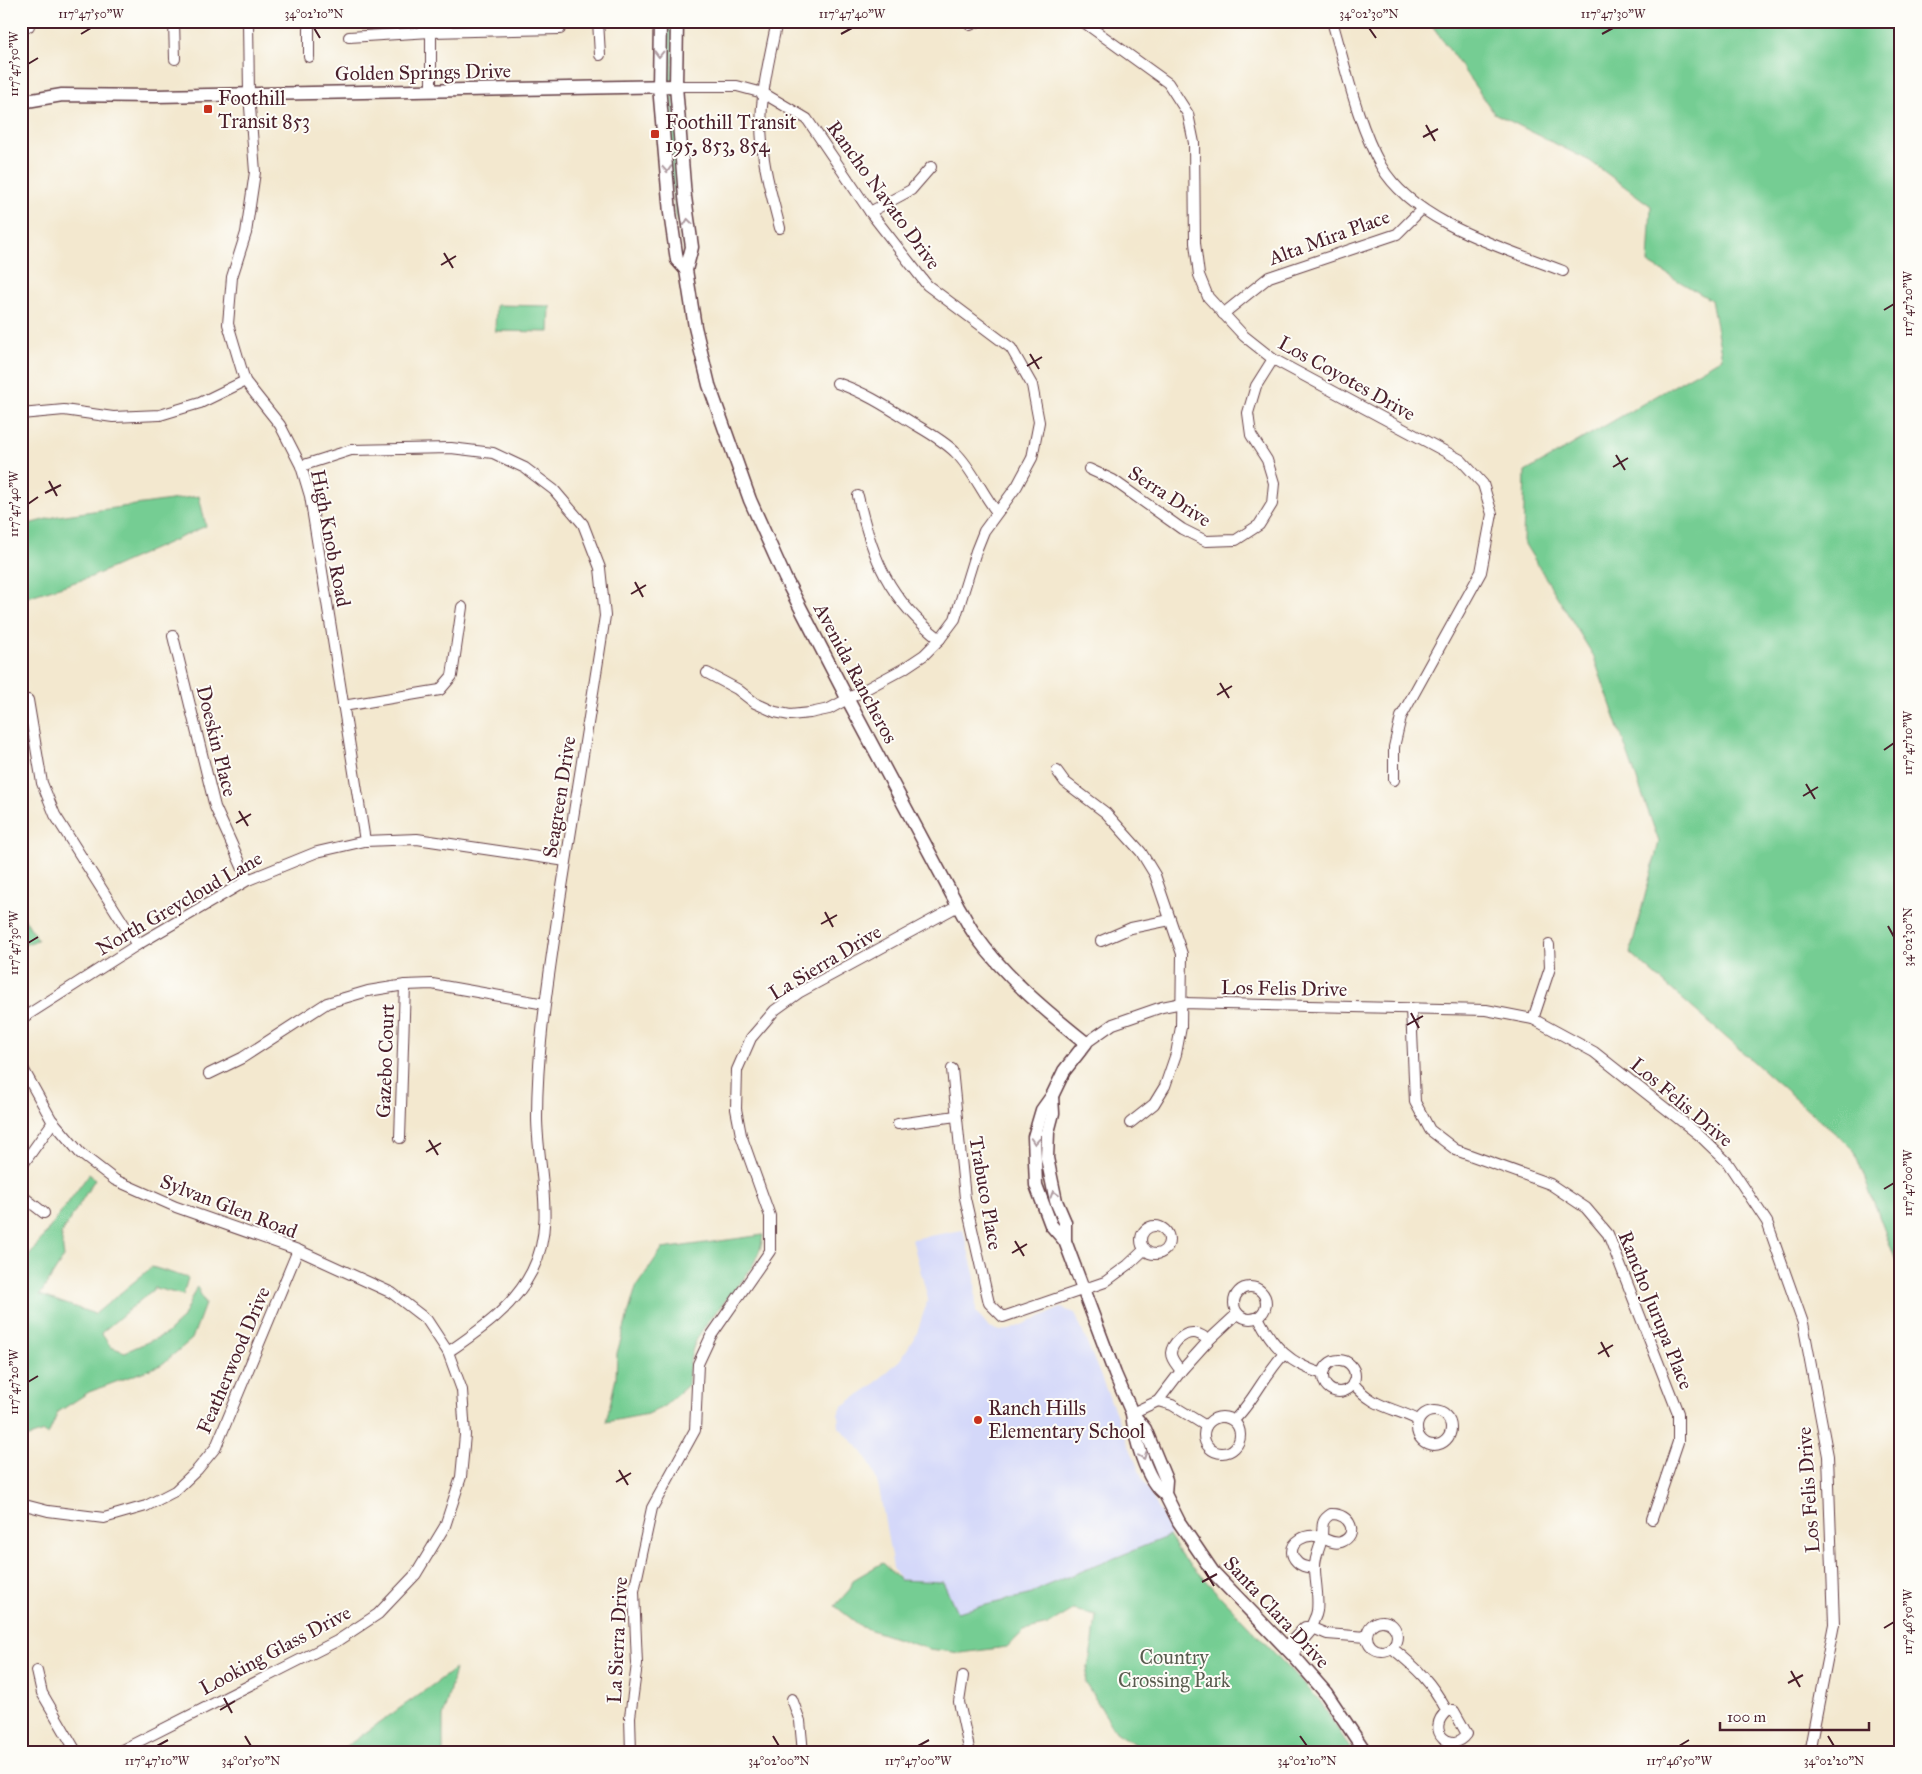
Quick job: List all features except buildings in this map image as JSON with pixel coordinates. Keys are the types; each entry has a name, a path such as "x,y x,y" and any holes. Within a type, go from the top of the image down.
{"main road":[{"name":"Avenida Rancheros","path":"660,21 659,86 670,214 677,260 686,270"},
{"name":"Avenida Rancheros","path":"677,21 676,86 685,197 692,247 686,270 695,327 708,384 750,500 785,578 846,698 976,936 1004,970 1054,1018 1086,1043"},
{"name":"Golden Springs Drive","path":"21,102 62,96 676,86"},
{"name":"Santa Clara Drive","path":"1086,1043 1064,1071 1052,1096 1053,1114 1048,1132 1047,1158 1056,1201 1065,1222 1065,1241 1115,1374 1132,1413 1145,1429 1166,1480 1165,1494 1178,1522 1213,1572 1289,1650 1326,1693 1366,1753"}],"street":[{"path":"174,21 174,59"},
{"name":"High Knob Road","path":"248,21 249,94 254,172 246,233 232,277 228,324 245,381 280,426 300,466 310,496 365,841"},
{"path":"309,21 309,57"},
{"path":"430,21 431,90"},
{"path":"598,21 600,55"},
{"path":"776,21 763,93 761,117 762,143 780,228"},
{"name":"Los Coyotes Drive","path":"1082,21 1168,83 1188,114 1194,142 1195,243 1199,275 1208,297 1244,336 1273,360 1461,460 1483,484 1492,514 1481,572 1401,717 1394,747 1394,780"},
{"path":"1332,21 1365,132 1382,167 1400,190 1422,209 1473,236 1563,271"},
{"path":"349,37 533,26 560,29"},
{"name":"Rancho Navato Drive","path":"676,86 737,86 763,93 807,119 870,212 927,285 1011,348 1032,385 1039,422 1032,458 1017,486 984,531 954,619 940,639 924,655 903,669 846,698 829,709 810,714 790,715 775,712 755,704 736,689 707,673"},
{"path":"870,212 912,190 931,166"},
{"name":"Alta Mira Place","path":"1223,314 1269,277 1397,234 1422,209"},
{"name":"Serra Drive","path":"1089,469 1113,480 1182,529 1206,542 1236,540 1259,524 1272,504 1274,483 1267,460 1251,435 1248,413 1256,386 1273,360"},
{"path":"21,414 64,410 113,417 160,416 200,403 245,381"},
{"path":"837,383 865,393 942,441 967,466 986,499 997,512"},
{"name":"Seagreen Drive","path":"300,466 351,450 451,448 493,453 525,468 554,490 583,524 600,568 605,616 545,1004 537,1118 542,1173 544,1235 532,1271 510,1302 484,1327 448,1352"},
{"path":"858,496 871,547 881,570 906,609 924,627 940,639"},
{"path":"343,706 440,690 452,676 462,607"},
{"name":"Doeskin Place","path":"173,636 215,807 248,880"},
{"path":"28,700 42,783 55,816 137,945"},
{"path":"1056,772 1065,782 1106,813 1141,852 1155,875 1182,954 1181,1027 1176,1054 1165,1086 1154,1104 1130,1123"},
{"name":"North Greycloud Lane","path":"21,1019 137,945 248,880 317,852 365,841 417,838 566,861"},
{"name":"La Sierra Drive","path":"631,1753 630,1717 637,1664 634,1591 652,1508 695,1430 698,1364 711,1336 770,1252 770,1216 742,1135 736,1109 737,1070 751,1038 774,1010 800,992 958,906"},
{"path":"1102,942 1131,928 1170,920"},
{"path":"1533,1019 1550,968 1549,945"},
{"path":"209,1074 242,1058 327,1004 368,991 406,985 432,984 545,1004"},
{"name":"Gazebo Court","path":"400,1138 406,985"},
{"name":"Los Felis Drive","path":"1086,1043 1114,1024 1162,1007 1182,1003 1486,1010 1533,1019 1594,1052 1698,1134 1727,1162 1767,1222 1803,1323 1828,1456 1834,1624 1809,1753"},
{"name":"Rancho Jurupa Place","path":"1411,1008 1415,1102 1430,1130 1456,1150 1550,1184 1586,1208 1608,1234 1678,1413 1678,1442 1652,1519"},
{"name":"Sylvan Glen Road","path":"21,1065 53,1122 80,1154 115,1180 176,1207 298,1250 392,1293 428,1320 448,1352"},
{"name":"Trabuco Place","path":"952,1069 965,1198 989,1304 1002,1316 1083,1290"},
{"path":"898,1124 956,1116"},
{"path":"21,1167 53,1122"},
{"path":"21,1195 44,1213"},
{"path":"1083,1290 1105,1282 1128,1265 1144,1249"},
{"name":"Featherwood Drive","path":"21,1504 48,1511 104,1518 146,1506 175,1491 198,1470 216,1447 298,1250"},
{"path":"1247,1287 1254,1288 1265,1296 1267,1303 1265,1311 1258,1316 1250,1319 1243,1318 1237,1314 1234,1301 1237,1294 1247,1287"},
{"path":"1132,1413 1158,1401 1181,1371 1209,1340 1237,1314"},
{"path":"1258,1316 1276,1346 1284,1354 1305,1367 1323,1374"},
{"path":"1181,1371 1173,1360 1171,1352 1180,1338 1194,1333 1209,1340"},
{"name":"Looking Glass Drive","path":"116,1753 337,1641 378,1614 416,1574 445,1526 461,1477 465,1435 462,1390 448,1352"},
{"path":"1234,1420 1246,1409 1264,1378 1284,1354"},
{"path":"1344,1360 1354,1370 1355,1377 1353,1383 1349,1389 1342,1393 1334,1393 1328,1389 1324,1382 1323,1374 1327,1366 1333,1361 1344,1360"},
{"path":"1353,1383 1360,1392 1379,1406 1406,1414 1418,1420"},
{"path":"1158,1401 1172,1405 1206,1426"},
{"path":"1219,1416 1234,1420 1240,1430 1238,1445 1233,1451 1226,1453 1211,1451 1207,1446 1204,1432 1206,1426 1211,1420 1219,1416"},
{"path":"1310,1627 1315,1620 1317,1610 1314,1568 1322,1538 1315,1536 1303,1538 1292,1549 1293,1555 1300,1565 1314,1568"},
{"path":"1378,1622 1389,1622 1397,1632 1398,1637 1392,1648 1386,1651 1376,1650 1371,1647 1366,1637 1373,1624 1378,1622"},
{"path":"1289,1650 1305,1627 1310,1627 1327,1634 1366,1637"},
{"path":"1392,1648 1419,1670 1428,1681 1446,1712"},
{"path":"37,1671 42,1693 78,1753"},
{"path":"963,1676 959,1702 970,1753"},
{"path":"792,1699 800,1721 804,1753"}],"shaded area":[{"name":"Ranch Hills Elementary School","path":"963,1230 975,1277 976,1312 989,1328 1000,1331 1010,1330 1061,1308 1075,1313 1143,1480 1172,1533 1169,1536 1043,1587 1032,1594 957,1612 943,1582 900,1580 893,1568 879,1488 872,1467 861,1450 839,1427 838,1414 843,1406 873,1385 901,1359 917,1333 928,1299 912,1239"}],"green space":[{"path":"662,21 674,21 673,84 662,83"},
{"path":"1429,21 1901,21 1901,1274 1854,1150 1630,953 1659,842 1593,655 1523,541 1525,472 1722,358 1711,300 1648,263 1651,206 1590,161 1494,113"},
{"path":"661,88 674,88 687,257 675,212"},
{"path":"496,305 550,306 549,332 495,331"},
{"path":"199,496 206,526 91,577 21,599 21,526 58,516"},
{"path":"21,913 38,940 21,946"},
{"path":"89,1174 95,1179 61,1234 64,1257 40,1295 95,1314 152,1267 188,1278 183,1295 155,1288 101,1333 111,1347 125,1352 166,1334 182,1319 197,1286 205,1304 192,1339 161,1365 89,1392 58,1412 48,1435 43,1432 21,1440 21,1267"},
{"path":"763,1235 760,1250 753,1264 744,1278 712,1316 695,1343 690,1358 688,1385 663,1407 648,1414 606,1422 616,1378 617,1353 636,1287 662,1249"},
{"name":"Country Crossing Park","path":"1169,1536 1182,1556 1320,1701 1353,1753 1148,1753 1116,1732 1085,1682 1096,1615 1073,1610 1048,1625 1024,1631 1007,1647 961,1653 929,1649 862,1627 835,1606 850,1589 853,1580 882,1563 900,1580 943,1582 957,1612 1032,1594 1043,1587"},
{"path":"455,1669 443,1717 443,1753 337,1753"}],"place":[{"name":"Foothill Transit 853","path":"208,109"},
{"name":"Foothill Transit 195, 853, 854","path":"655,134"},
{"name":"Ranch Hills Elementary School","path":"978,1420"}]}
